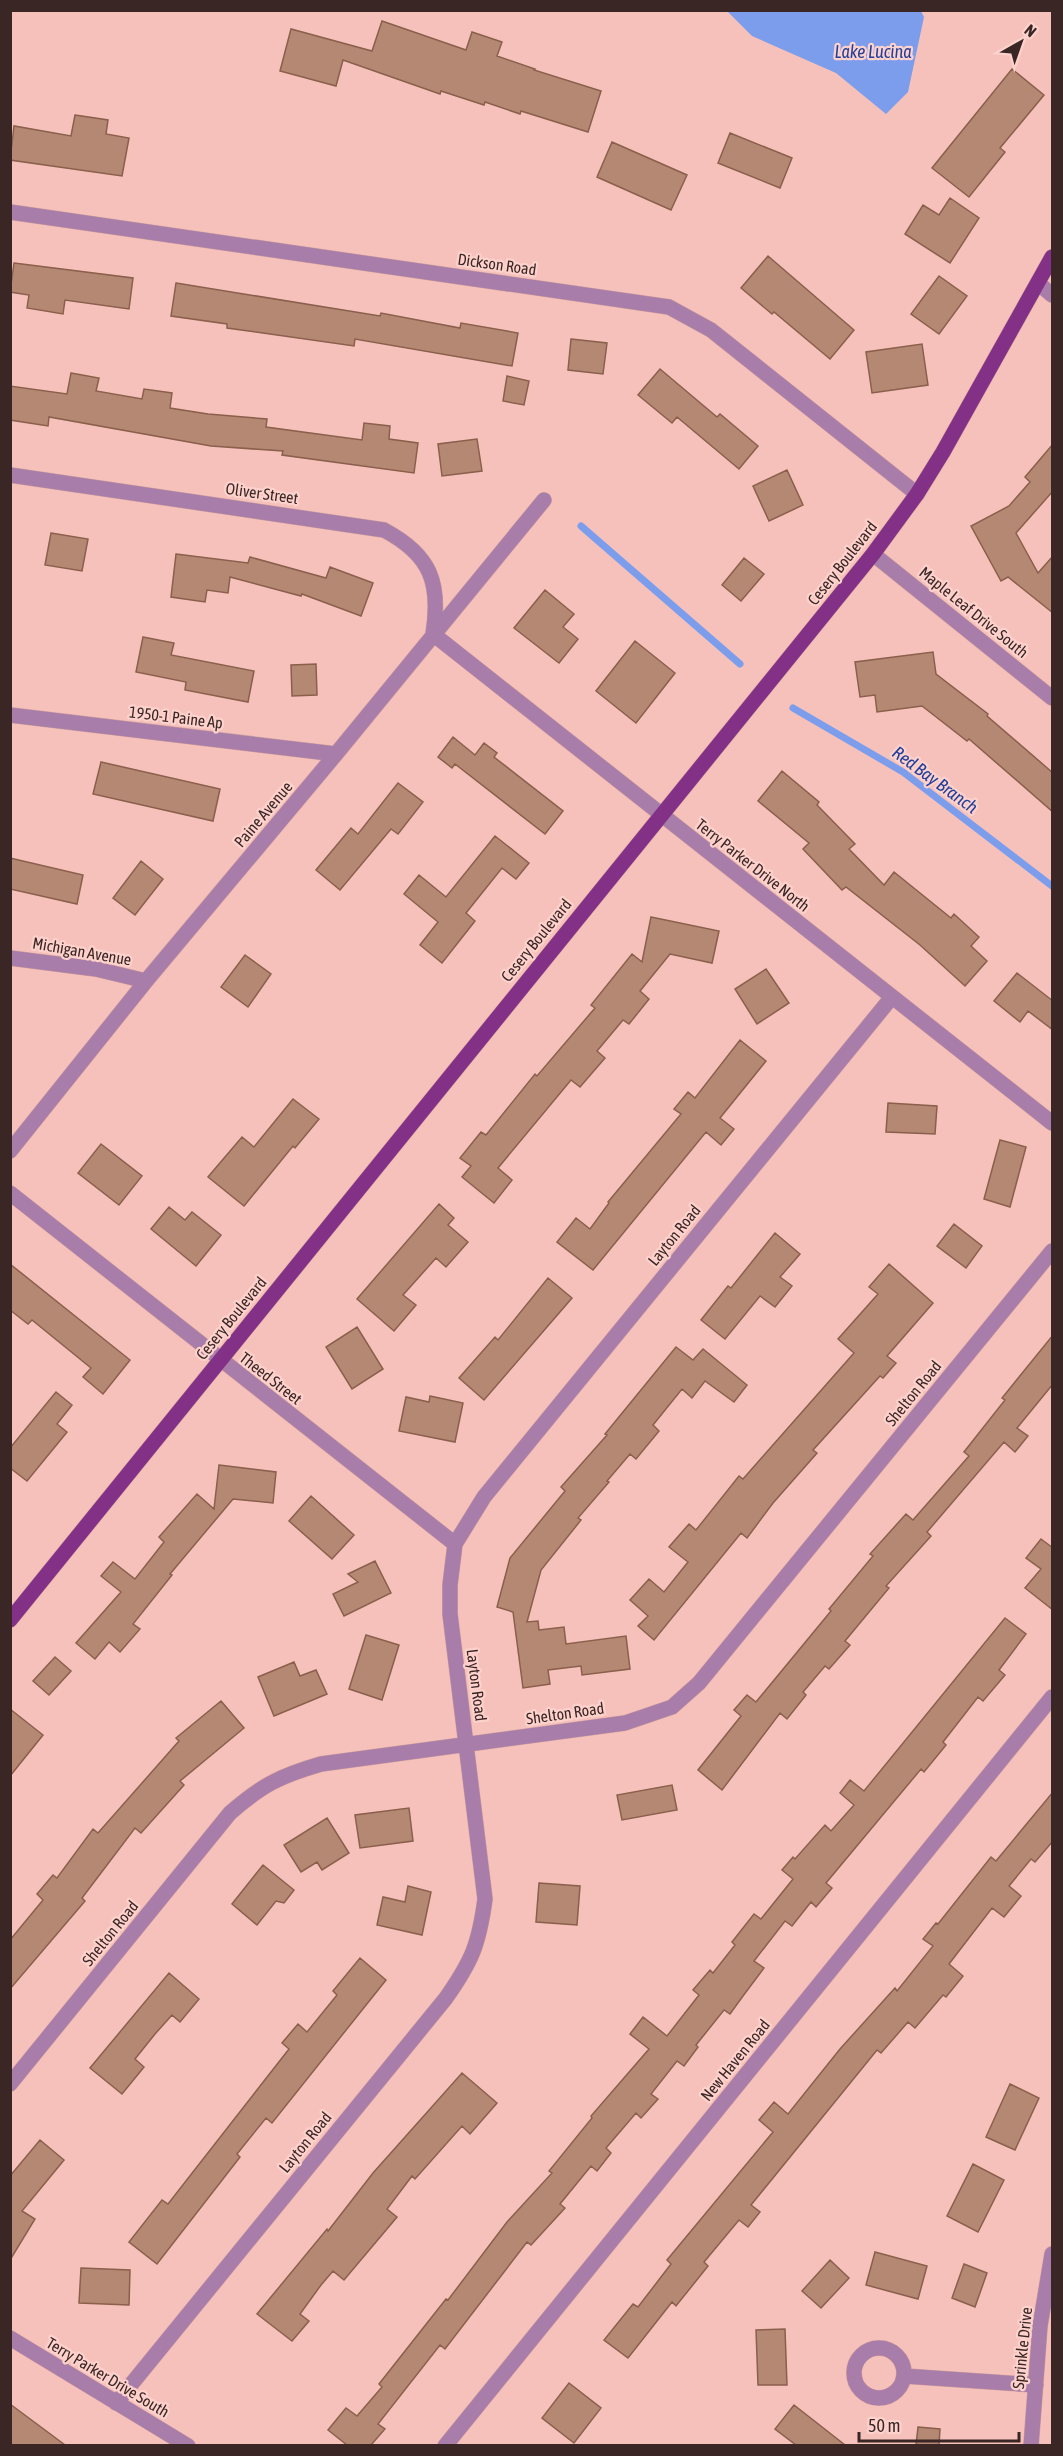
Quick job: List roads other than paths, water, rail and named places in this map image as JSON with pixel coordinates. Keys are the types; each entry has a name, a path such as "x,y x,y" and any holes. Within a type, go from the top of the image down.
{"main road":[{"name":"Cesery Boulevard","path":"10,1620 873,554 917,494 1053,257"}],"street":[{"name":"Dickson Road","path":"10,212 669,307 711,330 917,494"},
{"path":"1038,283 1053,295"},
{"name":"Oliver Street","path":"10,475 384,530 403,540 432,576 437,609 433,634"},
{"name":"Paine Avenue","path":"12,1145 544,500"},
{"name":"Maple Leaf Drive South","path":"873,554 1053,698"},
{"name":"Terry Parker Drive North","path":"433,634 1053,1123"},
{"name":"1950-1 Paine Ap","path":"10,715 336,754"},
{"name":"Michigan Avenue","path":"10,958 96,969 146,981"},
{"name":"Layton Road","path":"116,2403 466,1970 480,1936 485,1899 450,1614 450,1585 455,1544 484,1497 892,997"},
{"name":"Theed Street","path":"10,1193 455,1544"},
{"name":"Shelton Road","path":"10,2084 230,1813 256,1791 289,1773 321,1764 625,1723 672,1707 707,1674 1053,1251"},
{"name":"New Haven Road","path":"445,2445 1053,1697"},
{"name":"Sprinkle Drive","path":"1031,2445 1040,2326 1053,2254"},
{"name":"Terry Parker Drive South","path":"10,2338 188,2445"},
{"path":"904,2376 1036,2385"}],"water":[{"name":"Lake Lucina","path":"727,11 921,11 924,17 908,92 886,114 836,73 752,36"}],"waterway":[{"path":"581,526 740,664"},
{"name":"Red Bay Branch","path":"793,708 903,772 1052,886"}]}
